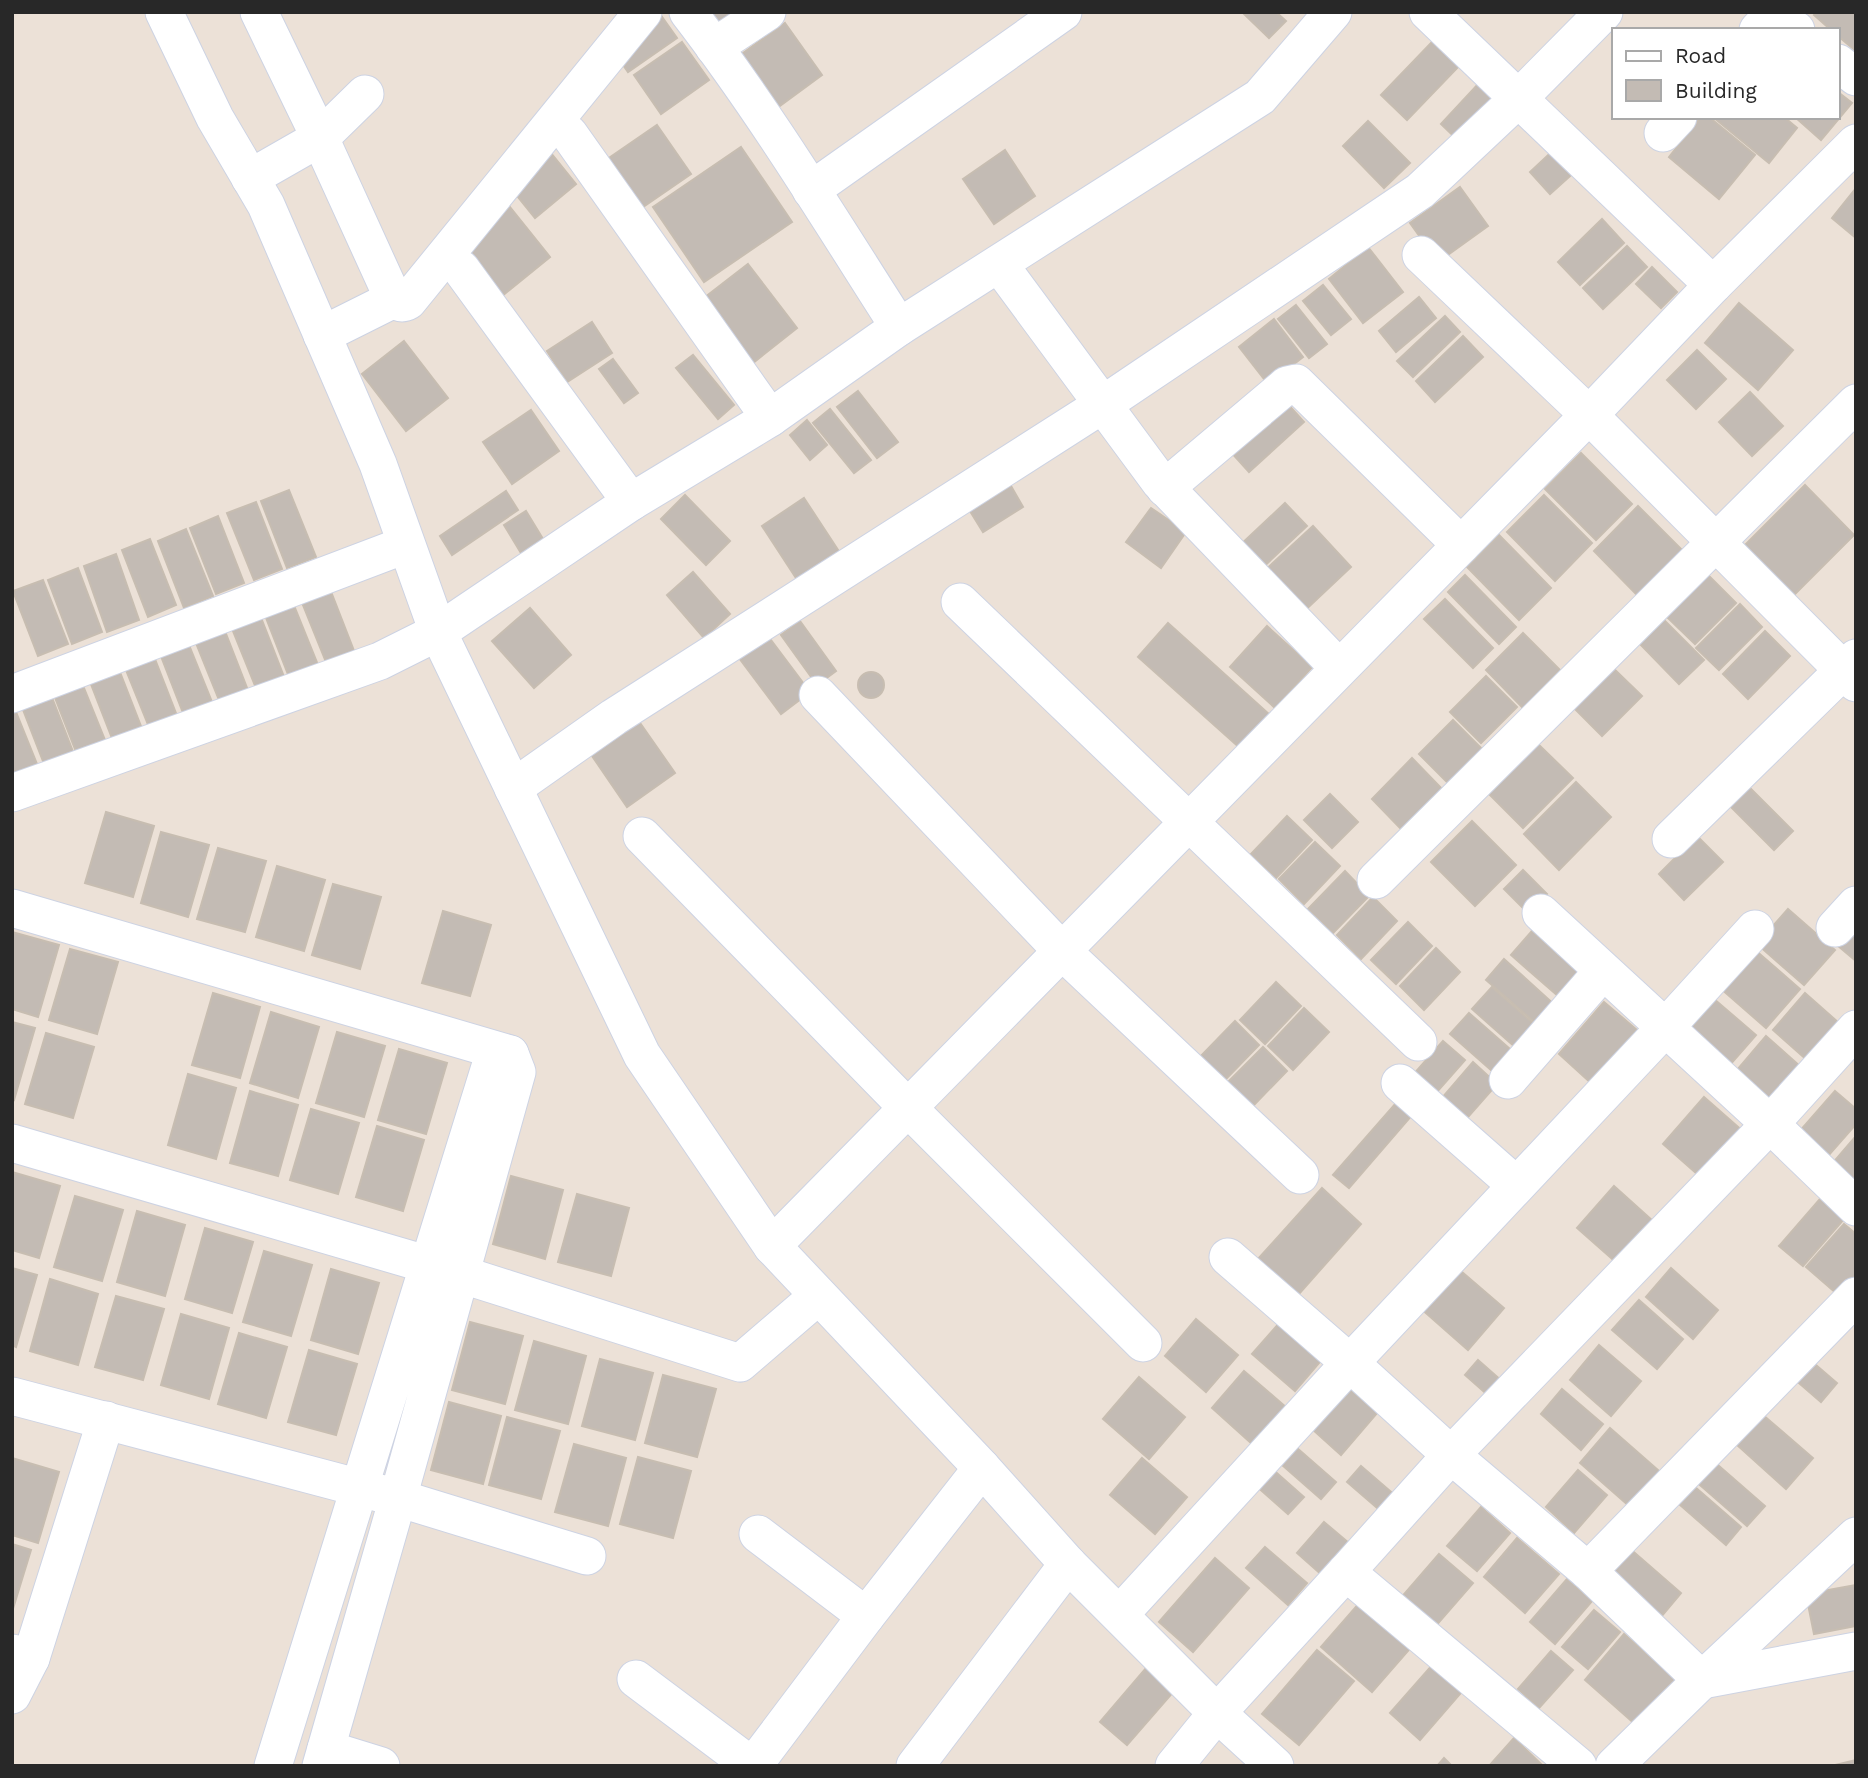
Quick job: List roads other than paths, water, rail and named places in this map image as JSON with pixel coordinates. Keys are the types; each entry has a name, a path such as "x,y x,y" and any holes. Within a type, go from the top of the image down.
{"street":[{"path":"164,12 215,118 266,205 377,464 438,632 642,1055 772,1246 982,1468 1068,1564 1217,1713 1275,1766"},
{"path":"259,12 394,299 403,303 408,301 643,12"},
{"path":"688,12 811,190 899,327"},
{"path":"714,47 767,12"},
{"path":"811,190 1063,12"},
{"path":"12,793 380,661 438,632 631,502 771,418 899,327 1260,97 1333,12"},
{"path":"1428,12 1713,285"},
{"path":"513,788 614,717 1102,405 1420,191 1518,99 1604,12"},
{"path":"1760,28 1774,19 1786,22 1794,28"},
{"path":"1840,65 1856,77"},
{"path":"250,178 320,138 365,94"},
{"path":"569,134 771,418"},
{"path":"772,1246 1589,415 1713,285 1856,143"},
{"path":"1421,255 1589,415 1715,543 1852,671 1671,839"},
{"path":"999,264 1165,488 1339,668"},
{"path":"461,269 631,502"},
{"path":"322,335 394,299"},
{"path":"1165,488 1287,385 1296,383 1461,545"},
{"path":"1376,880 1856,403"},
{"path":"12,694 405,545"},
{"path":"961,602 1418,1042"},
{"path":"818,695 1062,951 1300,1175"},
{"path":"642,836 1143,1343"},
{"path":"12,908 510,1054 517,1072 359,1487 273,1766"},
{"path":"1541,913 1856,1207"},
{"path":"1119,1614 1755,929"},
{"path":"1508,1080 1603,971"},
{"path":"1174,1766 1217,1713 1451,1455 1770,1124 1856,1029"},
{"path":"1400,1083 1516,1185"},
{"path":"12,1143 444,1269 740,1363 818,1296"},
{"path":"1228,1257 1451,1455 1588,1571 1702,1680"},
{"path":"380,1766 324,1757 398,1497 444,1269"},
{"path":"1588,1571 1856,1296"},
{"path":"12,1395 398,1497 587,1556"},
{"path":"12,1695 21,1655 106,1420"},
{"path":"636,1679 753,1766 982,1468"},
{"path":"758,1535 866,1616"},
{"path":"1614,1766 1856,1535"},
{"path":"915,1766 1068,1564"},
{"path":"1346,1572 1578,1766"},
{"path":"1702,1680 1856,1651"}]}
